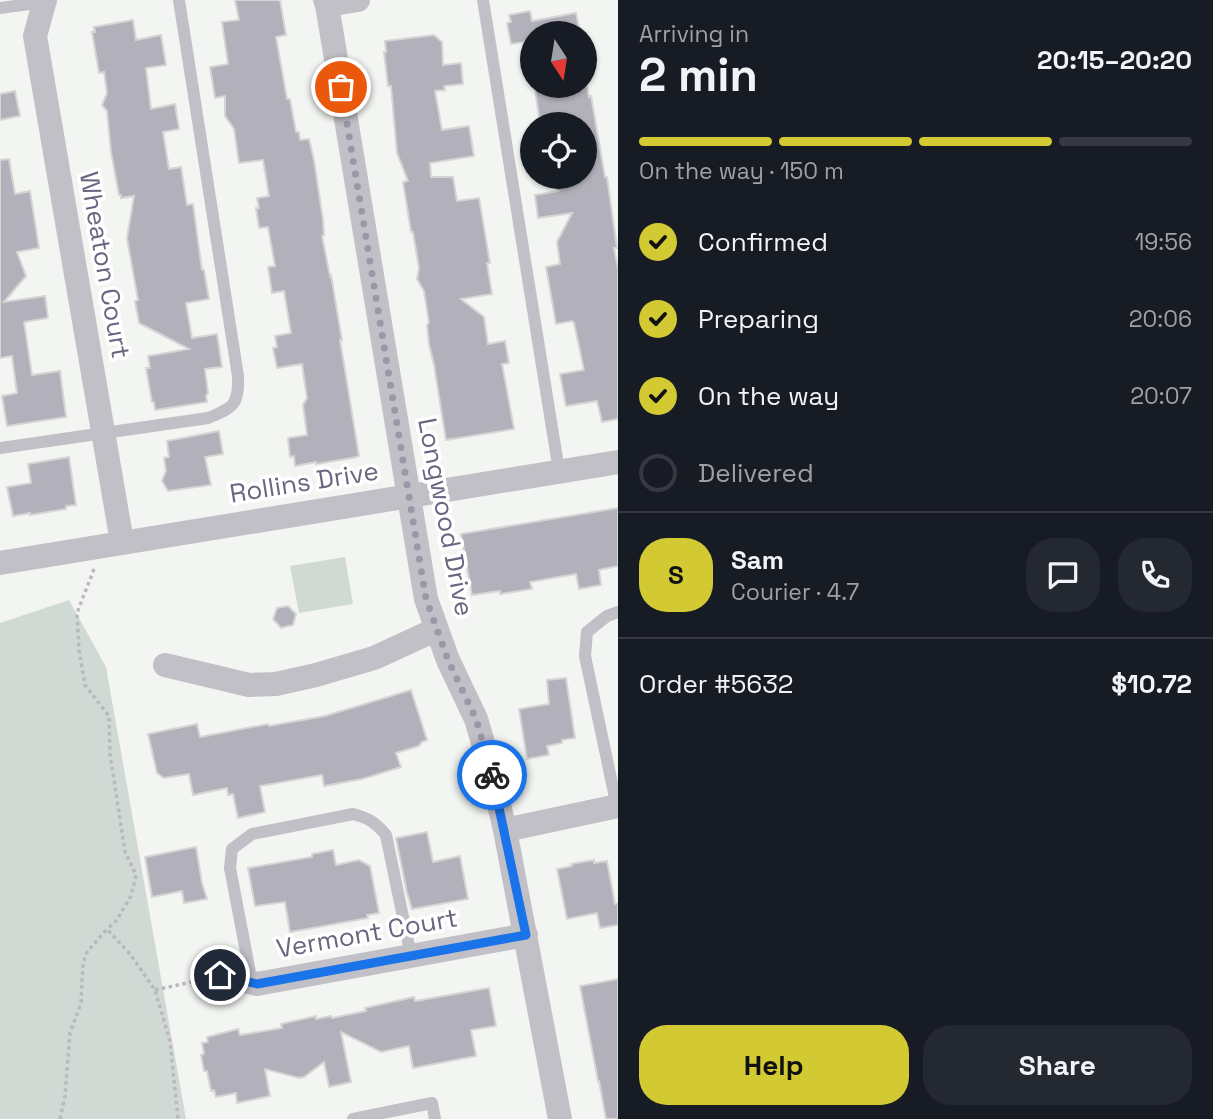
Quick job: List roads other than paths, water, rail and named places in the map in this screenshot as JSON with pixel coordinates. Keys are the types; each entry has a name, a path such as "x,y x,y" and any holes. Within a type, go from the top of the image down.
{"street":[{"path":"326,2 358,0"},
{"name":"Wheaton Court","path":"45,1 35,36 122,542"},
{"name":"Longwood Drive","path":"326,2 426,599 448,660 476,719 489,763 526,935 560,1119"},
{"name":"Rollins Drive","path":"0,563 618,462"},
{"path":"165,665 249,685 276,684 374,658 437,629"},
{"path":"505,830 618,807"},
{"name":"Vermont Court","path":"220,975 257,984 526,935"}],"lane":[{"path":"0,448 208,418 227,411 234,405 239,393 179,0"},
{"path":"483,0 559,471"},
{"path":"0,8 45,1"},
{"path":"618,612 607,616 587,632 585,656 618,807"},
{"path":"252,983 230,868 232,849 252,834 354,814 377,824 386,835 411,956"},
{"path":"353,1119 432,1103 435,1119"}]}
